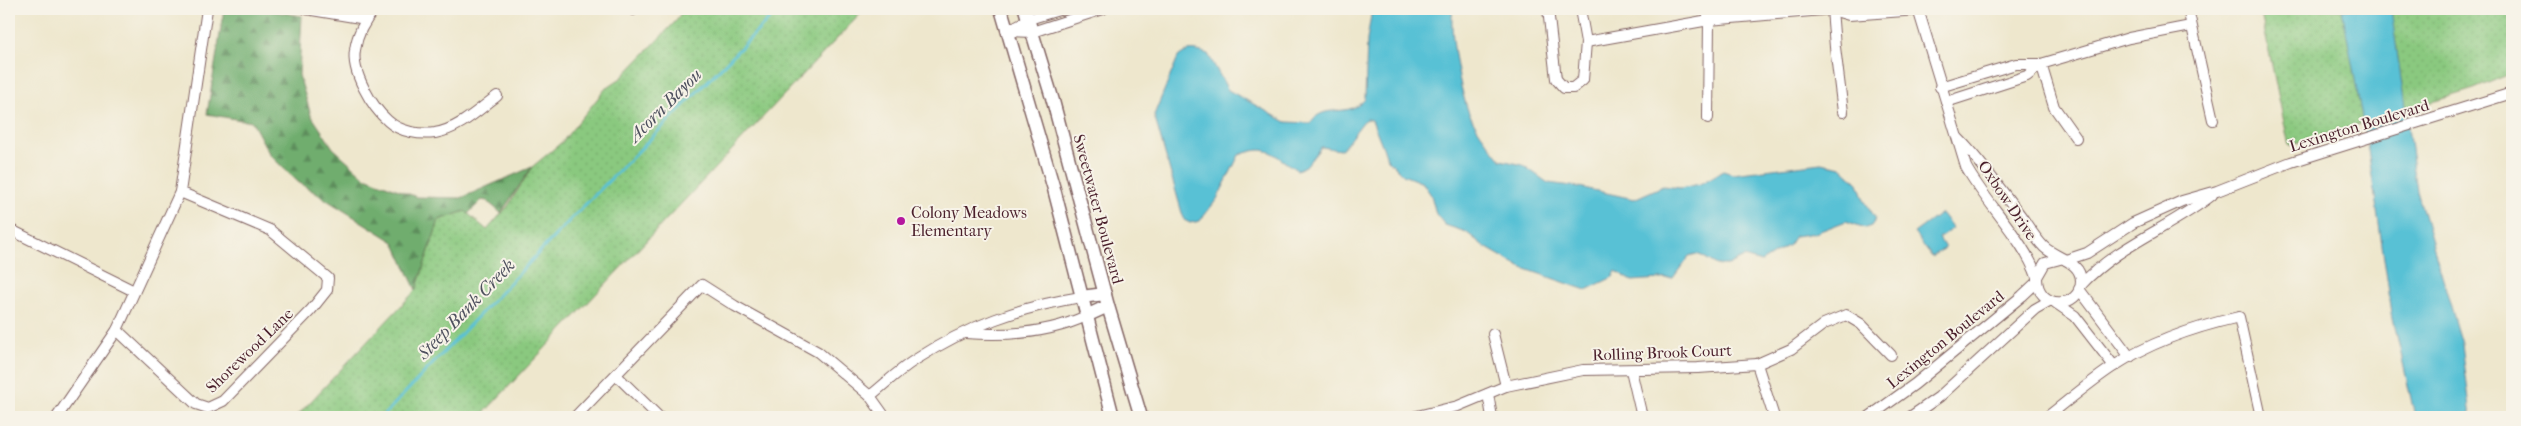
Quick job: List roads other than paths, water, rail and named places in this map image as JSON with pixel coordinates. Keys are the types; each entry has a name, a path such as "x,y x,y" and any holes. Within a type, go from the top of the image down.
{"main road":[{"path":"1001,9 1054,189 1113,417"},
{"name":"Sweetwater Boulevard","path":"1027,14 1141,417"},
{"path":"1081,297 1107,300"},
{"path":"1086,316 1107,300"}],"street":[{"path":"57,417 117,330 180,192 207,9"},
{"path":"306,9 366,19"},
{"path":"375,9 366,19 354,51 358,76 373,104 389,122 410,133 434,133 455,127 497,96"},
{"path":"1008,31 1027,14 1062,9"},
{"path":"1008,31 1032,32 1103,9"},
{"path":"1548,9 1556,79 1564,88 1573,88 1583,80 1586,42 1580,9"},
{"path":"1707,9 1709,20 1708,118"},
{"path":"1586,42 1709,20 1833,9 1849,15 1918,9"},
{"path":"1833,9 1843,112"},
{"name":"Oxbow Drive","path":"1918,9 1940,87 1966,166 1976,186 2028,257 2037,279"},
{"path":"2188,9 2213,120"},
{"path":"1940,87 2016,64 2041,64 2129,38 2191,26"},
{"path":"1946,102 2027,76 2041,64"},
{"path":"2041,64 2054,107 2076,138"},
{"name":"Lexington Boulevard","path":"2063,259 2087,254 2112,236 2158,211 2217,191 2274,168 2512,93"},
{"name":"Oxbow Drive","path":"1958,138 1979,159 2044,246 2063,259"},
{"name":"Lexington Boulevard","path":"2080,287 2106,261 2190,212 2217,191"},
{"name":"Shorewood Lane","path":"117,330 196,404 208,408 223,401 311,310 327,290 328,278 270,230 180,192"},
{"path":"9,229 134,292"},
{"path":"2114,366 2074,316 2040,293 2037,279 2045,264 2063,259 2078,270 2080,287 2130,357"},
{"name":"Lexington Boulevard","path":"1869,417 1915,384 2022,296 2037,279"},
{"path":"575,417 702,284 735,306 818,352 870,396 885,417"},
{"path":"1910,417 1938,397 2035,309 2053,302 2067,301 2080,287"},
{"path":"870,396 914,360 978,324 1004,314 1040,304 1081,297"},
{"name":"Rolling Brook Court","path":"1413,417 1458,406 1506,386 1582,370 1630,370 1757,364 1792,349 1824,324 1846,315 1861,324 1891,355"},
{"path":"965,333 991,335 1030,331 1074,322 1086,316"},
{"path":"2047,417 2114,366 2130,357 2191,330 2239,317 2261,417"},
{"path":"1493,334 1506,386"},
{"path":"1757,364 1774,417"},
{"path":"1630,370 1642,417"},
{"path":"616,375 659,417"},
{"path":"1488,394 1492,417"}],"water":[{"path":"1372,9 1453,9 1452,31 1456,62 1466,106 1473,121 1484,139 1501,160 1523,165 1548,183 1579,187 1634,199 1663,186 1680,188 1700,184 1723,171 1733,174 1821,163 1841,167 1858,183 1864,200 1876,219 1871,226 1865,228 1846,221 1815,233 1795,236 1789,245 1761,262 1744,257 1728,265 1717,265 1696,254 1689,256 1673,278 1632,281 1616,271 1613,277 1586,290 1520,267 1485,247 1466,232 1445,225 1436,214 1431,195 1423,183 1403,175 1388,160 1372,120 1366,119 1343,148 1337,150 1321,147 1306,166 1297,170 1271,152 1258,150 1239,155 1217,199 1200,221 1190,223 1184,220 1154,115 1178,57 1192,51 1208,54 1228,90 1286,122 1310,123 1323,113 1351,109 1365,99 1367,40"},
{"path":"2342,9 2391,9 2417,191 2462,344 2471,417 2415,417 2392,313 2369,156"},
{"path":"1941,213 1953,228 1939,238 1945,248 1932,257 1914,233"}],"waterway":[{"name":"Acorn Bayou","path":"382,417 570,220 779,9"}],"place":[{"name":"Colony Meadows Elementary","path":"901,221"}],"water label":[{"name":"Steep Bank Creek","path":"466,309"}]}
